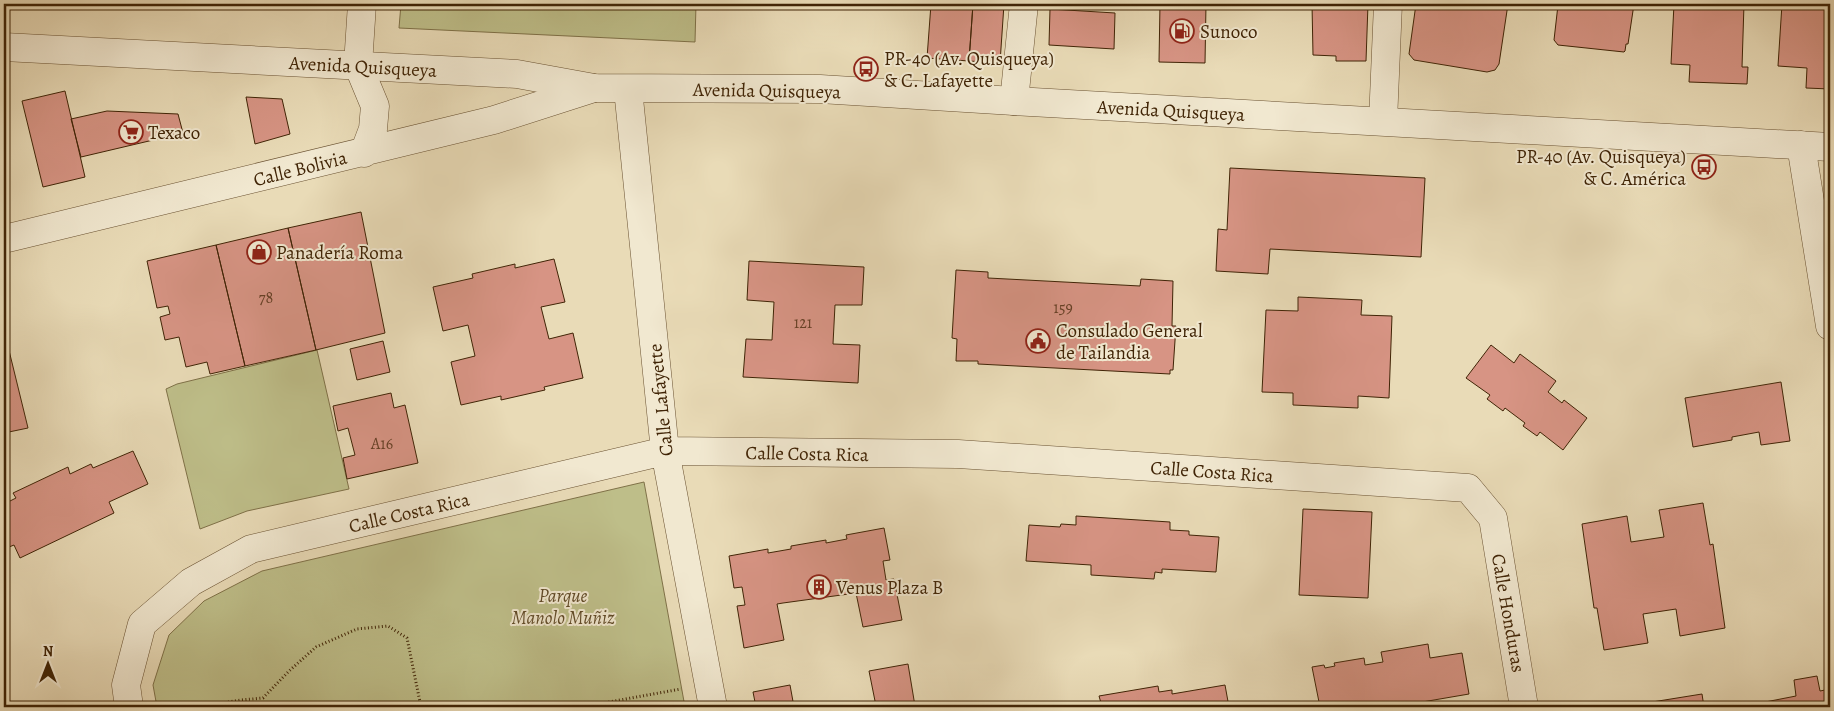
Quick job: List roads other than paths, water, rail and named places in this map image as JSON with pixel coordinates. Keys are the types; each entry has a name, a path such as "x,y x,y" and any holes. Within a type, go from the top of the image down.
{"street":[{"path":"362,4 358,65 375,106 373,129 364,153"},
{"path":"1014,101 1024,4"},
{"path":"1383,121 1388,4"},
{"name":"Avenida Quisqueya","path":"4,47 517,74 594,88 820,89 1830,147"},
{"name":"Calle Bolivia","path":"4,239 494,120 594,88"},
{"name":"Calle Lafayette","path":"628,89 665,451 711,695"},
{"path":"1801,145 1830,326"},
{"name":"Calle Costa Rica","path":"129,707 126,684 142,624 191,582 251,549 665,451 958,454 1468,488 1493,518"},
{"name":"Calle Honduras","path":"1493,518 1524,707"}],"place":[{"name":"Sunoco","path":"1182,31"},
{"name":"PR-40 (Av. Quisqueya) & C. Lafayette","path":"866,69"},
{"name":"Texaco","path":"131,132"},
{"name":"PR-40 (Av. Quisqueya) & C. América","path":"1704,167"},
{"name":"Panadería Roma","path":"259,252"},
{"name":"Consulado General de Tailandia","path":"1038,341"},
{"name":"Venus Plaza B","path":"819,587"}],"park label":[{"name":"Parque Manolo Muñiz","path":"563,606"}]}
